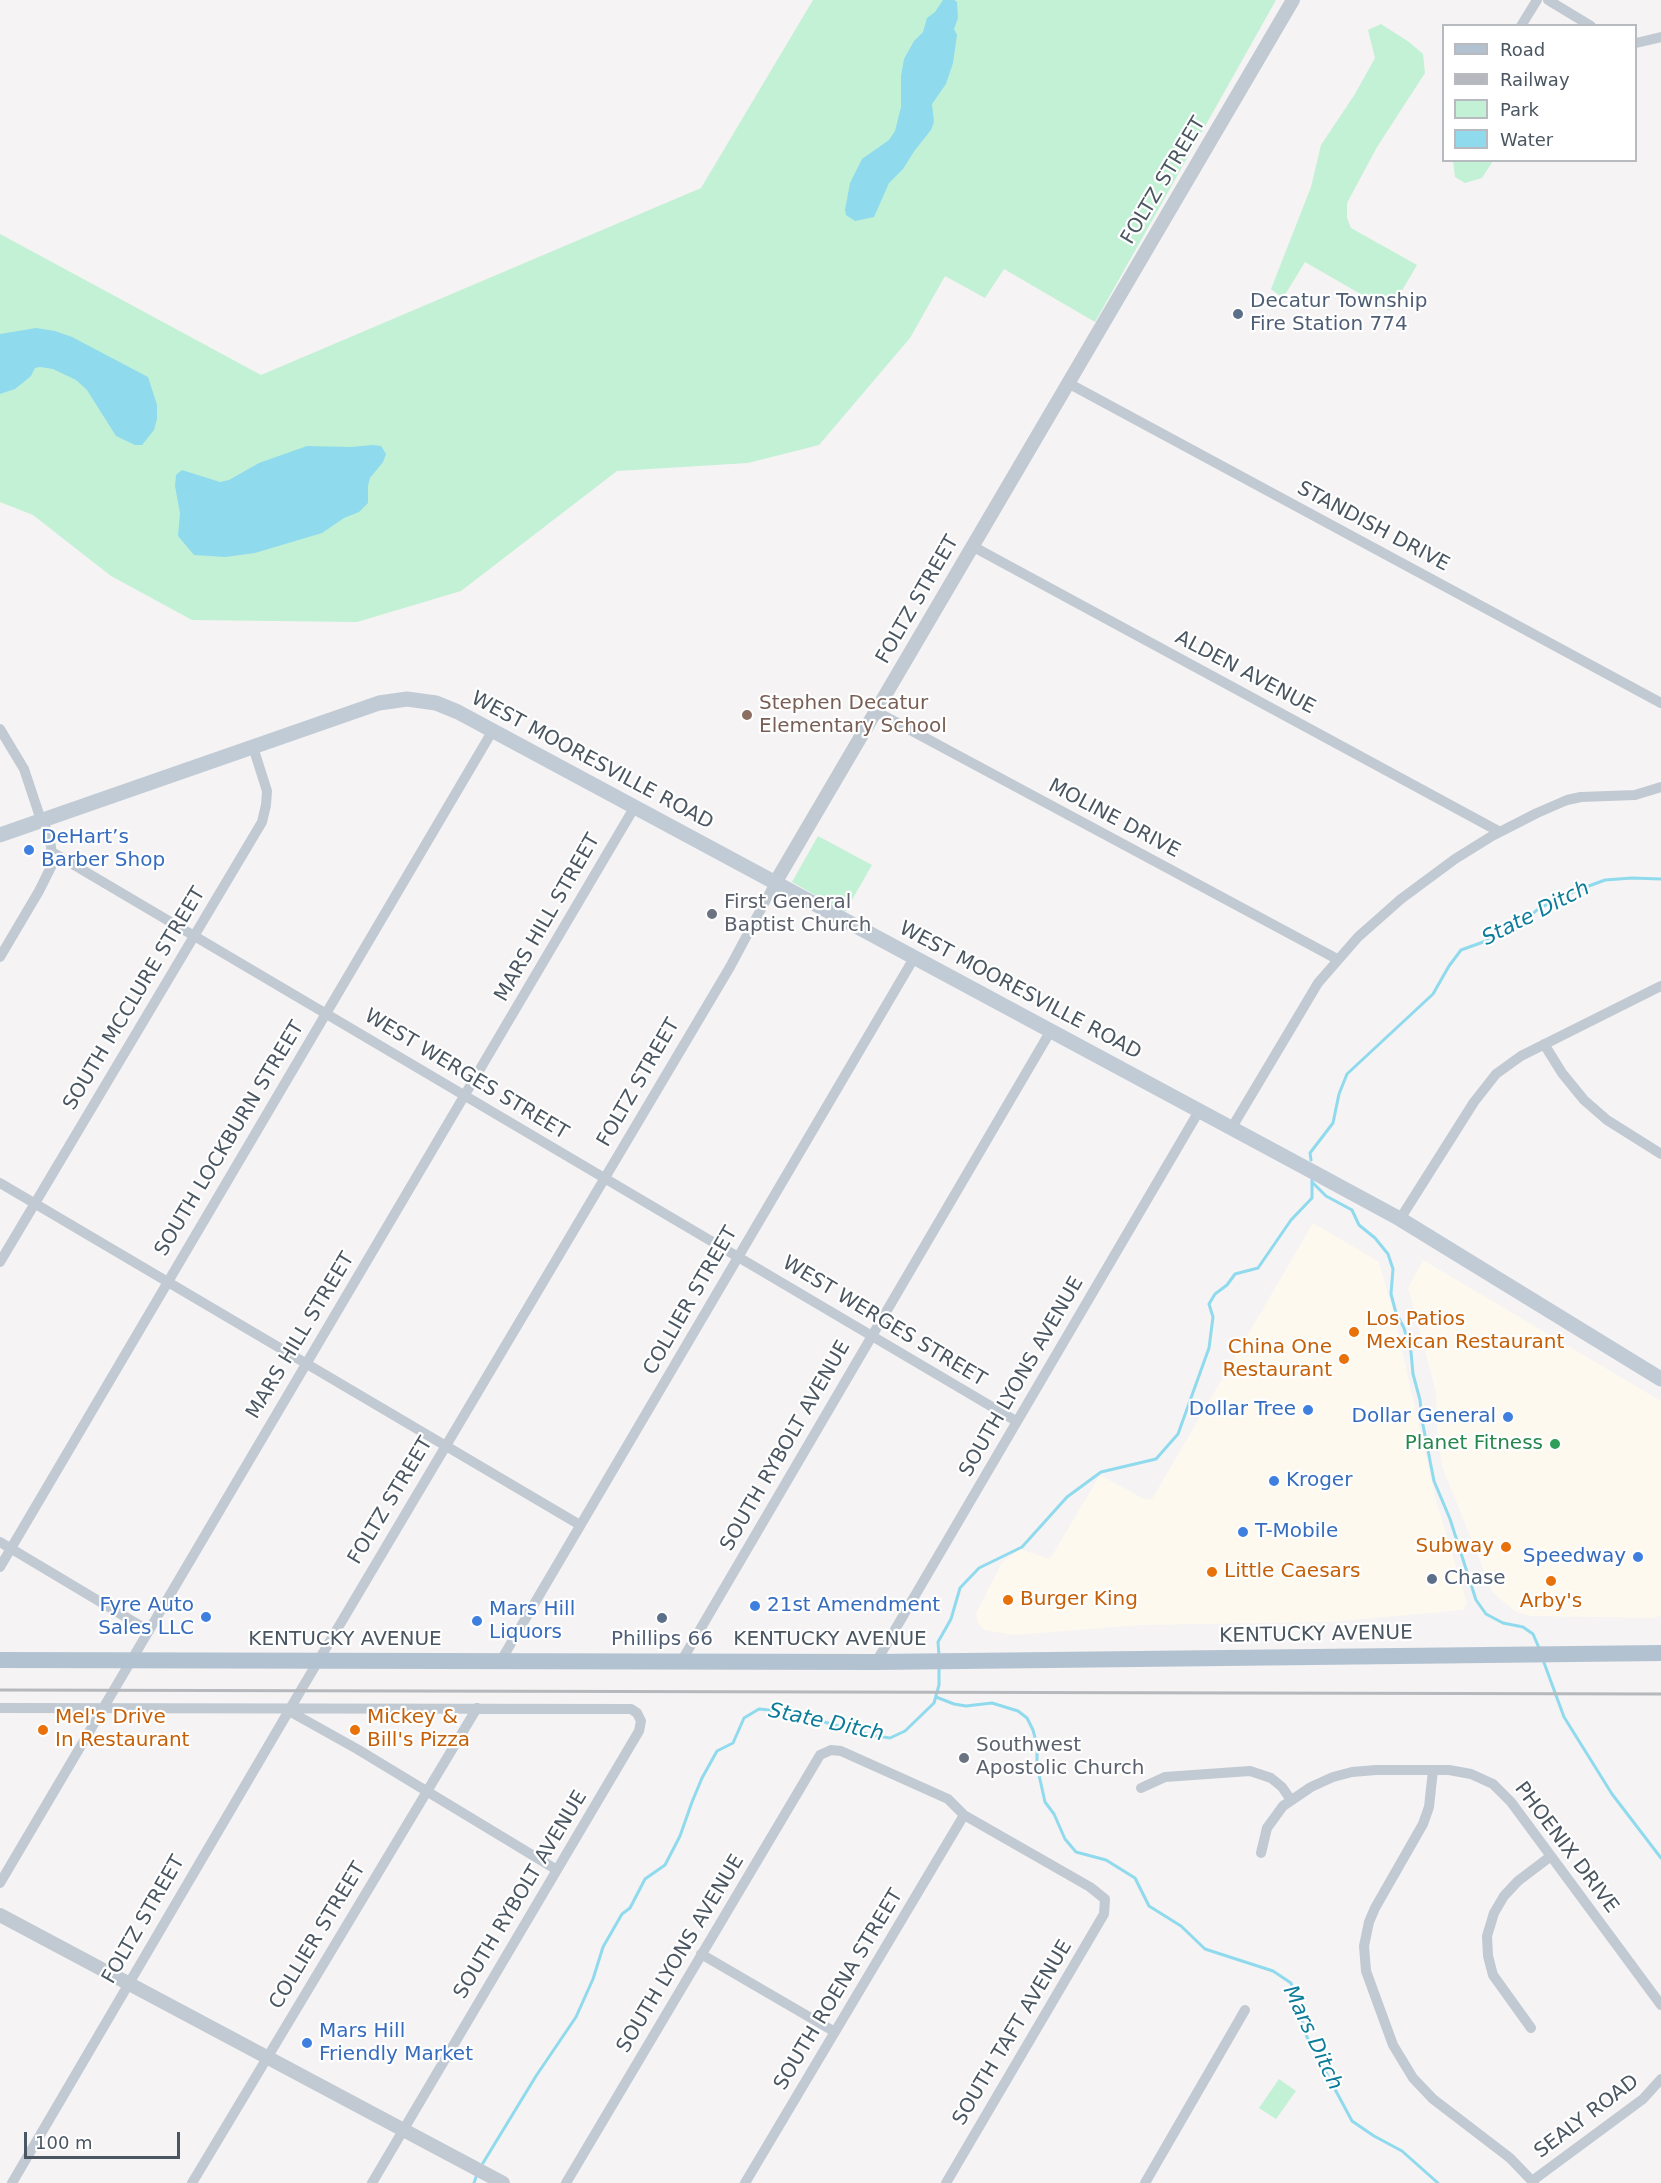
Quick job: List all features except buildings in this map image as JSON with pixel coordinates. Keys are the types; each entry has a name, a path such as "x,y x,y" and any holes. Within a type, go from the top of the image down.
{"main road":[{"name":"WEST MOORESVILLE ROAD","path":"0,835 379,703 400,699 436,703 493,730 1400,1219 1661,1379"},
{"name":"KENTUCKY AVENUE","path":"0,1660 876,1662 1661,1653"}],"street":[{"name":"FOLTZ STREET","path":"12,2183 318,1661 606,1178 875,711 1293,0"},
{"path":"1522,24 1537,0"},
{"path":"1548,0 1588,24"},
{"path":"1637,43 1661,37"},
{"name":"STANDISH DRIVE","path":"1068,383 1661,703"},
{"name":"ALDEN AVENUE","path":"972,546 1500,832"},
{"name":"MOLINE DRIVE","path":"875,711 1337,959"},
{"path":"0,729 24,769 52,852 48,875 0,957"},
{"name":"SOUTH LOCKBURN STREET","path":"0,1567 493,730"},
{"name":"SOUTH MCCLURE STREET","path":"0,1262 263,820 267,791 253,747"},
{"path":"1231,1128 1307,999 1337,959 1378,917 1455,859 1500,832 1567,800 1581,797 1635,795 1661,787"},
{"name":"MARS HILL STREET","path":"0,1883 634,808"},
{"name":"WEST WERGES STREET","path":"52,852 1016,1421"},
{"name":"COLLIER STREET","path":"500,1662 914,958"},
{"path":"1400,1219 1486,1085 1516,1059 1661,986"},
{"name":"SOUTH RYBOLT AVENUE","path":"681,1662 1050,1032"},
{"path":"1545,1044 1562,1073 1584,1100 1607,1120 1661,1154"},
{"name":"SOUTH LYONS AVENUE","path":"876,1662 1198,1111"},
{"path":"0,1183 580,1525"},
{"path":"0,1542 149,1631"},
{"path":"0,1708 477,1708"},
{"name":"COLLIER STREET","path":"192,2183 477,1708"},
{"name":"SOUTH RYBOLT AVENUE","path":"372,2183 641,1726 640,1717 631,1709 477,1708"},
{"path":"290,1709 557,1870"},
{"name":"SOUTH LYONS AVENUE","path":"566,2183 820,1755 831,1750 842,1751 948,1799 964,1815"},
{"name":"PHOENIX DRIVE","path":"1261,1853 1263,1839 1277,1812 1311,1787 1347,1773 1376,1770 1433,1770 1461,1771 1475,1775 1493,1784 1511,1802 1661,2005"},
{"path":"1433,1770 1429,1807 1423,1824 1369,1922 1364,1946 1366,1971 1393,2045 1413,2078 1433,2099 1510,2158 1533,2182"},
{"path":"1141,1788 1165,1777 1250,1771 1271,1778 1282,1787 1291,1800"},
{"name":"SOUTH TAFT AVENUE","path":"946,2183 1104,1914 1105,1899 1090,1887 964,1815"},
{"name":"SOUTH ROENA STREET","path":"745,2183 964,1815"},
{"path":"1531,2028 1493,1975 1488,1956 1487,1936 1492,1917 1504,1896 1518,1881 1551,1856"},
{"path":"0,1915 503,2183"},
{"path":"701,1954 835,2032"},
{"path":"1145,2183 1245,2010"},
{"name":"SEALY ROAD","path":"1533,2182 1643,2099 1661,2079"}],"shaded area":[{"path":"1313,1223 1379,1262 1393,1311 1436,1500 1467,1603 1463,1610 1329,1622 1141,1625 1014,1635 984,1630 978,1623 976,1613 1002,1563 1020,1549 1050,1559 1100,1475 1146,1500 1152,1499"},
{"path":"1423,1260 1661,1401 1661,1615 1655,1618 1530,1616 1516,1612 1493,1593 1442,1466 1437,1429 1436,1392 1408,1288"}],"green space":[{"path":"813,0 1276,0 1095,322 1004,269 985,298 945,276 910,338 819,445 748,463 617,471 461,591 357,622 192,620 111,576 33,515 0,502 0,234 261,375 701,188"},
{"path":"1381,24 1423,54 1425,73 1377,147 1347,203 1347,218 1351,228 1417,265 1390,311 1305,262 1283,298 1271,289 1311,187 1321,145 1355,94 1375,58 1368,30"},
{"path":"1453,162 1492,162 1482,178 1465,183 1455,177"},
{"path":"818,836 872,865 845,912 792,882"},
{"path":"1279,2079 1296,2091 1276,2119 1259,2108"}],"water":[{"path":"943,0 957,2 958,18 954,29 957,35 953,63 946,84 932,104 934,122 931,130 903,169 889,183 874,217 855,221 846,215 845,210 850,183 862,159 889,140 895,131 901,107 901,76 904,59 914,41 923,32 927,18 935,12"},
{"path":"36,328 72,337 148,377 157,405 157,419 154,430 142,445 135,445 116,436 87,390 76,380 53,369 35,368 31,376 15,389 0,394 0,334"},
{"path":"307,446 381,446 386,454 383,462 370,478 368,503 359,512 344,518 322,533 255,553 225,557 194,555 178,536 180,513 175,486 176,475 182,470 220,482 229,480 259,463"}],"waterway":[{"name":"State Ditch","path":"1311,1160 1310,1153 1333,1123 1339,1094 1347,1074 1433,994 1461,950 1514,931 1538,909 1570,893 1605,880 1661,879"},
{"name":"State Ditch","path":"939,1655 938,1642 951,1619 960,1588 979,1568 1022,1547 1067,1497 1101,1472 1156,1459 1178,1434 1209,1348 1213,1317 1209,1304 1215,1294 1227,1285 1235,1274 1258,1268 1291,1220 1312,1198 1312,1180"},
{"path":"1312,1182 1326,1196 1352,1210 1359,1225 1375,1238 1388,1254 1393,1269 1391,1294 1411,1352 1413,1374 1420,1400 1434,1481 1450,1519 1476,1600 1486,1614 1503,1623 1523,1627 1533,1634 1539,1648"},
{"path":"1543,1660 1564,1717 1612,1794 1661,1858"},
{"name":"State Ditch","path":"483,2163 536,2076 576,2017 593,1979 603,1947 622,1914 630,1908 645,1879 665,1865 680,1836 702,1778 717,1751 733,1743 744,1718 759,1709 789,1712 870,1735 890,1738 905,1731 934,1703 939,1685 939,1667"},
{"name":"Mars Ditch","path":"936,1697 966,1706 992,1703 1018,1711 1027,1718 1037,1745 1037,1766 1045,1802 1054,1814 1065,1839 1076,1852 1106,1860 1135,1878 1149,1906 1181,1926 1205,1949 1273,1971 1291,1983 1307,2037 1352,2121 1402,2151 1438,2183"},
{"name":"State Ditch","path":"474,2183 476,2177"}],"railway":[{"path":"0,1690 1661,1694"}],"place":[{"name":"Decatur Township Fire Station 774","path":"1238,314"},
{"name":"Stephen Decatur Elementary School","path":"747,715"},
{"name":"DeHart’s Barber Shop","path":"29,850"},
{"name":"First General Baptist Church","path":"712,914"},
{"name":"Los Patios Mexican Restaurant","path":"1354,1332"},
{"name":"China One Restaurant","path":"1344,1359"},
{"name":"Dollar Tree","path":"1308,1410"},
{"name":"Dollar General","path":"1508,1417"},
{"name":"Planet Fitness","path":"1555,1444"},
{"name":"Kroger","path":"1274,1481"},
{"name":"T-Mobile","path":"1243,1532"},
{"name":"Subway","path":"1506,1547"},
{"name":"Speedway","path":"1638,1557"},
{"name":"Little Caesars","path":"1212,1572"},
{"name":"Chase","path":"1432,1579"},
{"name":"Arby's","path":"1551,1581"},
{"name":"Burger King","path":"1008,1600"},
{"name":"21st Amendment","path":"755,1606"},
{"name":"Fyre Auto Sales LLC","path":"206,1617"},
{"name":"Phillips 66","path":"662,1618"},
{"name":"Mars Hill Liquors","path":"477,1621"},
{"name":"Mel's Drive In Restaurant","path":"43,1730"},
{"name":"Mickey & Bill's Pizza","path":"355,1730"},
{"name":"Southwest Apostolic Church","path":"964,1758"},
{"name":"Mars Hill Friendly Market","path":"307,2043"}]}
